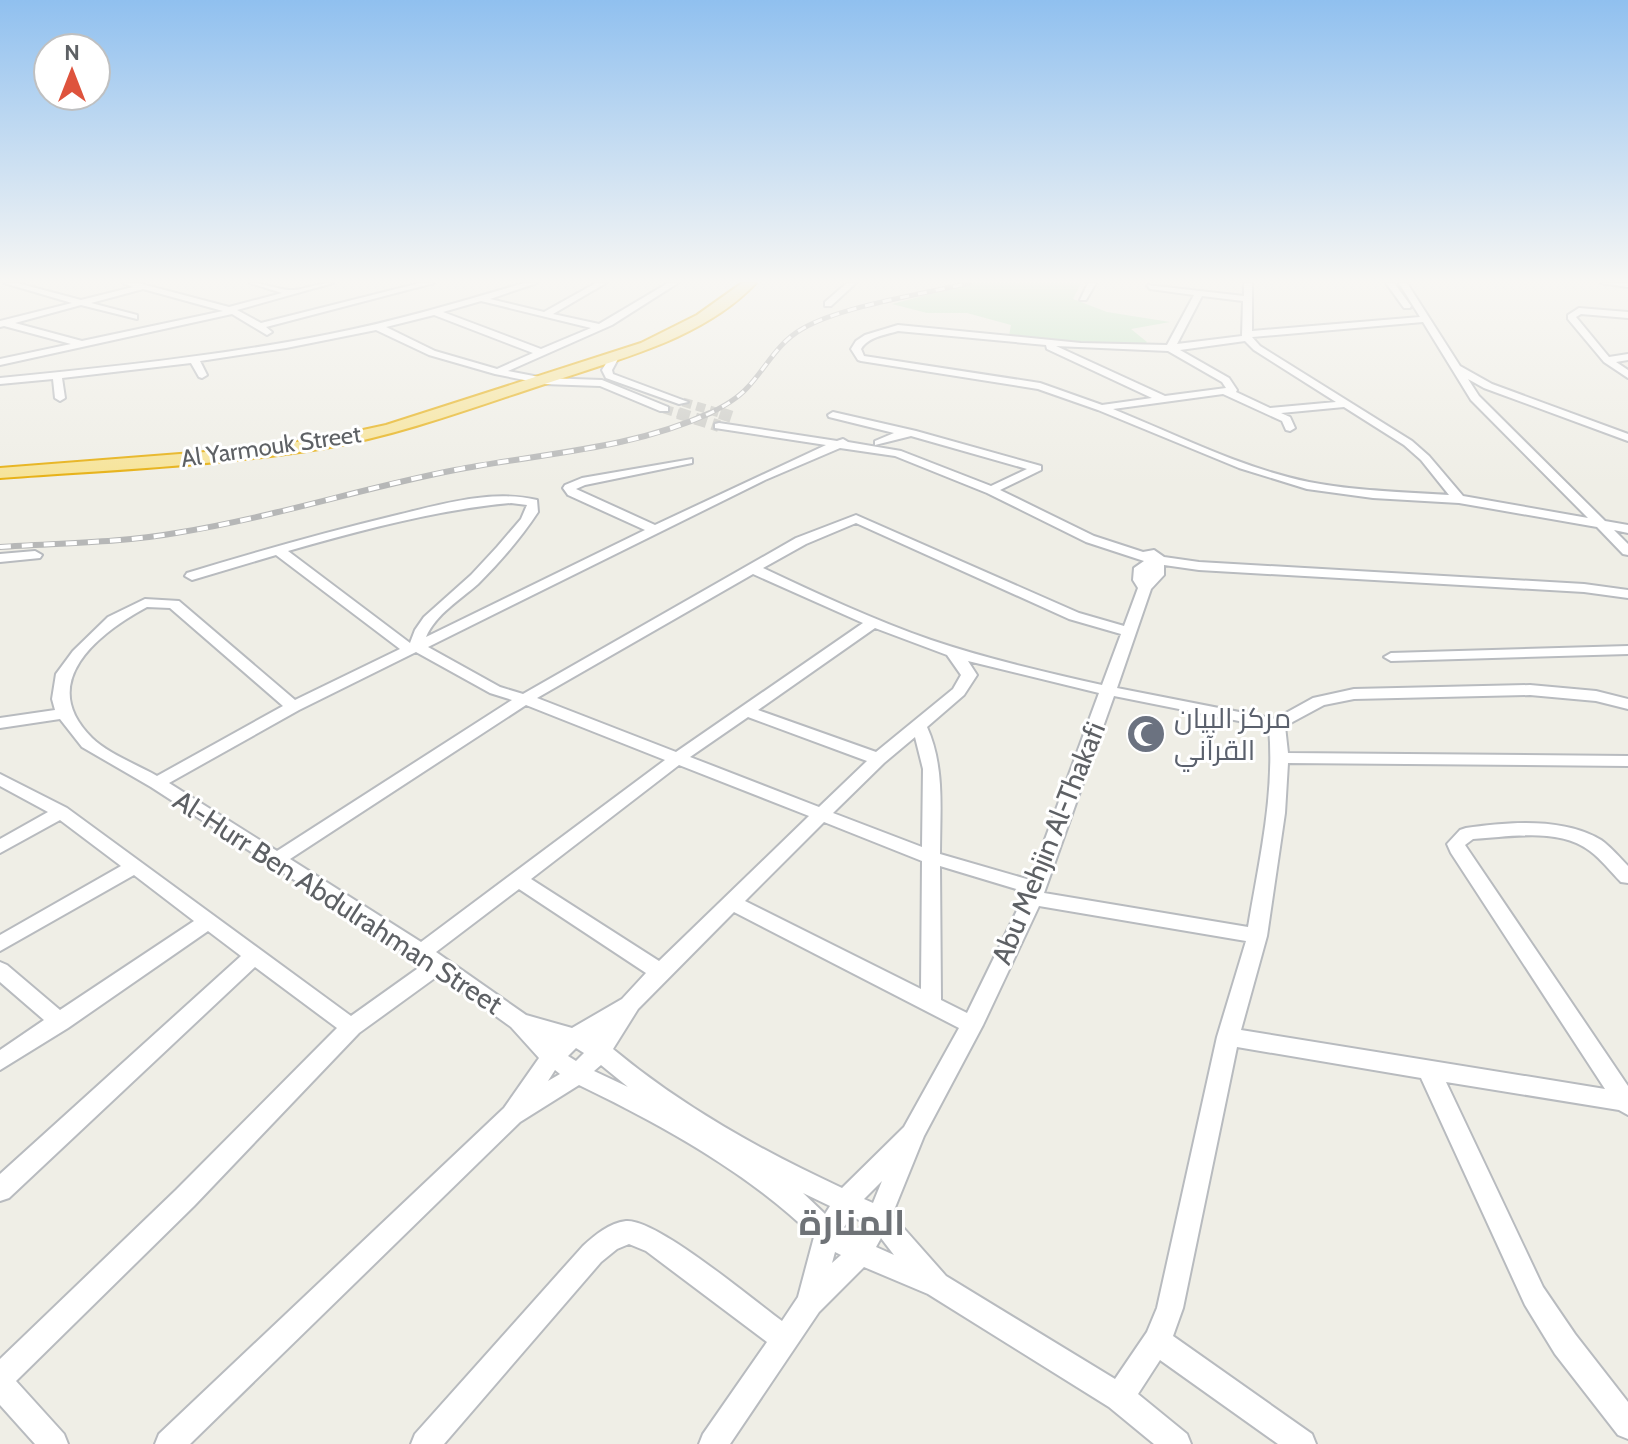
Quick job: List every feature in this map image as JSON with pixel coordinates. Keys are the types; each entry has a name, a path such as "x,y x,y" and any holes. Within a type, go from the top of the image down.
{"highway":[{"path":"0,465 258,444 316,436 392,419 536,379 612,350"},
{"name":"Al Yarmouk Street","path":"0,473 244,454 326,443 390,429 536,379 634,350"}],"street":[{"path":"0,362 53,350"},
{"path":"0,381 244,350"},
{"path":"427,350 498,372 536,379 602,383 664,409"},
{"path":"535,350 542,353"},
{"path":"498,372 548,350"},
{"path":"856,350 861,358 1029,383 1102,408 1214,455 1283,479 1352,492 1459,499 1628,529"},
{"path":"1056,350 1165,399"},
{"path":"1102,408 1233,389 1229,383 1174,350"},
{"path":"1261,350 1417,451 1459,499"},
{"path":"1443,350 1483,408 1628,551"},
{"path":"1599,350 1628,375"},
{"path":"0,355 12,359"},
{"path":"1607,360 1628,357"},
{"path":"194,358 202,375"},
{"path":"613,359 607,370 609,376 683,402"},
{"path":"1454,367 1488,386 1628,438"},
{"path":"57,375 60,398"},
{"path":"1227,392 1286,419 1290,428"},
{"path":"1268,411 1348,404"},
{"path":"735,418 897,453 993,489 1037,468 833,415"},
{"path":"719,426 759,434 879,443 921,456 1097,537 1155,556 1199,566 1584,588 1628,594"},
{"path":"879,443 905,432"},
{"path":"157,783 293,707 761,478 851,442"},
{"path":"655,530 569,488 582,482 688,461"},
{"path":"192,576 277,549 496,499 526,498 533,503 532,512 519,530 473,580 428,622 415,641 414,648"},
{"path":"276,860 525,699 801,541 856,519 1074,616 1129,632"},
{"path":"277,549 414,648 495,690 930,857 1034,893 1257,936"},
{"path":"0,558 35,555"},
{"path":"1155,556 1197,561 1628,585"},
{"name":"Abu Mehjin Al-Thakafi","path":"713,1444 810,1303 842,1274 879,1218 913,1133 972,1025 1034,893 1145,588 1157,575 1155,556"},
{"path":"755,570 873,623 952,651 1108,689 1277,724 1319,701 1354,694 1530,690 1596,696 1628,704"},
{"path":"0,723 64,714 60,699 64,674 78,654 113,620 132,609 156,602 174,604 293,707"},
{"path":"0,1378 185,1198 351,1027 518,879 677,759 873,623"},
{"path":"1391,657 1628,650"},
{"path":"512,1115 578,1074 600,1051 631,1003 660,972 878,759 967,683 967,669 952,651"},
{"path":"746,711 878,759"},
{"name":"Al-Hurr Ben Abdulrahman Street","path":"64,714 88,744 157,783 430,958 519,1021 552,1057 699,1138 794,1201 827,1233 859,1252 937,1285 1119,1397 1177,1444"},
{"path":"1119,1397 1157,1341 1170,1308 1228,1037 1257,936 1276,813 1280,758 1277,724"},
{"path":"919,727 930,757 931,1004"},
{"path":"1280,758 1628,761"},
{"path":"0,779 61,812 351,1027"},
{"path":"0,847 61,812"},
{"path":"1627,1104 1456,844 1466,834 1473,833 1557,831 1595,845 1628,877"},
{"path":"0,944 135,866"},
{"path":"518,879 660,972"},
{"path":"733,903 972,1025"},
{"path":"0,1061 209,921"},
{"path":"0,1190 254,956"},
{"path":"0,970 60,1022"},
{"path":"169,1444 512,1115 552,1057 574,1037 631,1003"},
{"name":"Al-Hurr Ben Abdulrahman Street","path":"519,1021 574,1037 600,1051 648,1091 706,1129 809,1186 847,1200 879,1218 937,1285"},
{"path":"1228,1037 1627,1104"},
{"path":"1429,1070 1534,1296 1565,1344 1628,1425"},
{"name":"Abu Mehjin Al-Thakafi","path":"810,1303 827,1233 847,1200 913,1133"},
{"path":"425,1444 592,1254 610,1239 625,1232 637,1231 655,1243 786,1340"},
{"path":"1157,1341 1302,1444"},
{"path":"0,1384 54,1444"}],"tunnel":[{"path":"683,402 726,415"},
{"path":"664,409 684,415"},
{"path":"678,413 719,426"},
{"path":"720,413 726,415"},
{"path":"726,415 735,418"}],"railway":[{"path":"709,413 743,392 778,350"},
{"path":"0,547 133,539 211,527 455,470 617,443 709,413"}],"place":[{"name":"مركز البيان القرآني","path":"1146,734"}],"district":[{"name":"المنارة","path":"852,1222"}]}
